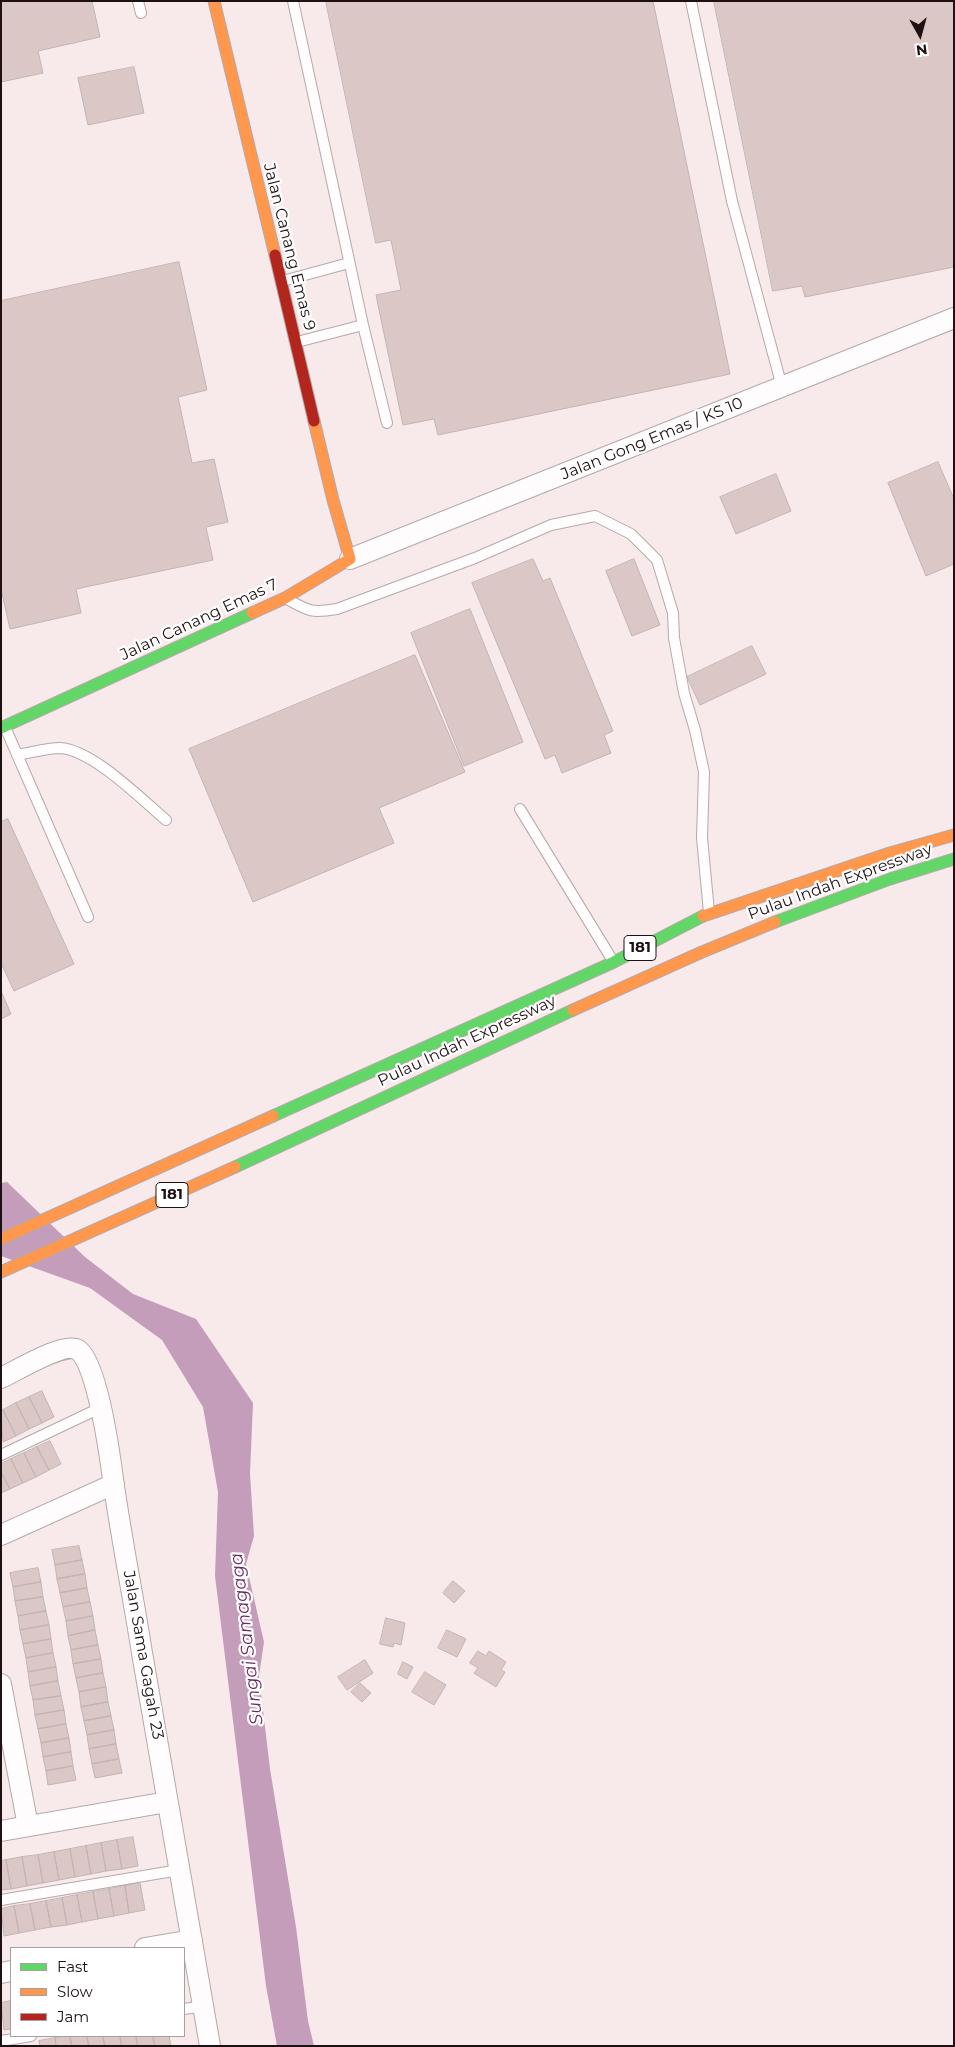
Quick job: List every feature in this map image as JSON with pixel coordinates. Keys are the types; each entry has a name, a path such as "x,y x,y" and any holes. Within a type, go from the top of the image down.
{"main road":[{"name":"Jalan Canang Emas 9","path":"214,1 333,500 350,559"},
{"name":"Jalan Canang Emas 7","path":"3,727 286,598 350,559"},
{"name":"Pulau Indah Expressway","path":"1,1239 614,962 709,913 890,853 954,835"},
{"name":"Pulau Indah Expressway","path":"1,1272 342,1118 643,976 789,915 954,859"}],"street":[{"name":"Jalan Gong Emas / KS 10","path":"350,559 954,318"},
{"name":"Jalan Sama Gagah 23","path":"1,1378 58,1350 69,1348 77,1350 83,1356 92,1376 108,1441 167,1802 192,1940 193,2007 210,2046"},
{"path":"1,1535 114,1484"},
{"path":"1,1684 28,1826"},
{"path":"1,1831 167,1802"},
{"path":"151,1947 192,1940"}],"lane":[{"path":"138,1 141,13"},
{"path":"293,1 386,423"},
{"path":"691,1 732,201 782,386"},
{"path":"281,282 350,263"},
{"path":"295,342 363,325"},
{"path":"286,598 307,611 317,612 337,609 475,558 551,525 595,516 632,534 657,560 673,613 674,638 684,693 695,730 704,772 702,838 709,913"},
{"path":"3,727 88,918"},
{"path":"17,755 61,748 81,755 110,772 166,820"},
{"path":"520,809 614,962"},
{"path":"1,1455 100,1408"},
{"path":"1,1900 179,1870"},
{"path":"1,2041 25,2037"}],"water":[{"name":"Sungai Samagaga","path":"7,1182 85,1257 133,1294 196,1319 253,1403 250,1474 254,1536 246,1564 264,1642 259,1676 270,1769 296,1927 308,2021 314,2046 277,2046 266,1986 215,1576 218,1492 203,1407 162,1340 90,1288 1,1256 1,1183"}],"building":[{"path":"1,1 92,1 100,37 38,51 43,73 1,82"},
{"path":"326,1 653,1 730,374 438,435 434,419 403,425 376,295 401,290 391,240 376,243"},
{"path":"714,1 954,1 954,267 805,297 802,286 773,291"},
{"path":"134,67 144,113 88,125 78,78"},
{"path":"179,262 207,390 178,397 192,463 214,459 228,522 206,527 213,560 76,589 81,613 10,629 1,589 1,301"},
{"path":"938,462 954,499 954,564 926,576 888,483"},
{"path":"776,474 791,511 736,534 720,497"},
{"path":"533,559 543,581 550,578 613,731 604,735 611,753 562,773 555,755 545,759 472,583"},
{"path":"634,559 660,625 632,636 606,571"},
{"path":"470,609 523,742 464,766 411,633"},
{"path":"752,646 766,674 700,705 687,677"},
{"path":"415,655 465,772 379,808 394,843 253,902 189,749"},
{"path":"8,819 74,964 14,991 1,963 1,822"},
{"path":"1,991 11,1014 1,1019"},
{"path":"42,1391 54,1417 42,1423 29,1397"},
{"path":"29,1397 42,1423 29,1429 16,1403"},
{"path":"16,1403 29,1429 16,1436 3,1410"},
{"path":"3,1410 16,1436 3,1442 1,1411"},
{"path":"50,1441 61,1464 49,1470 37,1447"},
{"path":"37,1447 49,1470 36,1477 24,1453"},
{"path":"24,1453 36,1477 23,1483 11,1459"},
{"path":"11,1459 23,1483 10,1489 1,1472 1,1464"},
{"path":"1,1472 10,1489 1,1493"},
{"path":"79,1546 82,1560 55,1565 52,1550"},
{"path":"82,1560 85,1574 57,1579 55,1565"},
{"path":"38,1568 41,1582 13,1587 10,1573"},
{"path":"85,1574 87,1588 60,1593 57,1579"},
{"path":"453,1581 465,1591 454,1603 443,1593"},
{"path":"41,1582 43,1597 15,1601 13,1587"},
{"path":"87,1588 90,1602 63,1607 60,1593"},
{"path":"43,1597 46,1611 18,1616 15,1601"},
{"path":"90,1602 93,1616 66,1621 63,1607"},
{"path":"46,1611 49,1625 20,1630 18,1616"},
{"path":"93,1616 95,1630 68,1636 66,1621"},
{"path":"386,1618 405,1623 401,1645 394,1643 393,1647 380,1644"},
{"path":"49,1625 51,1639 23,1644 20,1630"},
{"path":"95,1630 98,1645 71,1650 68,1636"},
{"path":"447,1630 466,1639 457,1657 438,1648"},
{"path":"51,1639 53,1653 26,1658 23,1644"},
{"path":"98,1645 101,1659 73,1664 71,1650"},
{"path":"478,1651 486,1656 489,1651 506,1662 501,1670 505,1672 496,1687 474,1673 478,1668 470,1663"},
{"path":"53,1653 56,1667 28,1672 26,1658"},
{"path":"101,1659 103,1673 76,1678 73,1664"},
{"path":"365,1660 373,1673 347,1690 338,1677"},
{"path":"403,1662 413,1667 407,1679 398,1674"},
{"path":"56,1667 58,1681 30,1686 28,1672"},
{"path":"425,1672 446,1685 434,1705 412,1692"},
{"path":"103,1673 106,1687 79,1692 76,1678"},
{"path":"58,1681 61,1696 33,1700 30,1686"},
{"path":"360,1683 371,1693 362,1702 351,1692"},
{"path":"106,1687 108,1702 81,1707 79,1692"},
{"path":"61,1696 64,1710 35,1715 33,1700"},
{"path":"108,1702 111,1716 84,1721 81,1707"},
{"path":"64,1710 66,1724 38,1729 35,1715"},
{"path":"111,1716 114,1730 87,1735 84,1721"},
{"path":"66,1724 69,1738 41,1743 38,1729"},
{"path":"114,1730 116,1744 89,1749 87,1735"},
{"path":"69,1738 71,1752 43,1757 41,1743"},
{"path":"116,1744 119,1759 92,1764 89,1749"},
{"path":"71,1752 73,1766 46,1771 43,1757"},
{"path":"119,1759 122,1773 95,1778 92,1764"},
{"path":"73,1766 76,1780 48,1785 46,1771"},
{"path":"133,1837 138,1866 122,1869 117,1840"},
{"path":"117,1840 122,1869 106,1871 101,1843"},
{"path":"101,1843 106,1871 91,1874 86,1846"},
{"path":"86,1846 91,1874 75,1877 70,1849"},
{"path":"70,1849 75,1877 59,1880 54,1852"},
{"path":"54,1852 59,1880 43,1883 38,1855"},
{"path":"38,1855 43,1883 27,1886 22,1857"},
{"path":"22,1857 27,1886 11,1889 6,1860"},
{"path":"6,1860 11,1889 1,1890 1,1861"},
{"path":"140,1883 145,1910 129,1913 125,1886"},
{"path":"125,1886 129,1913 114,1916 109,1889"},
{"path":"109,1889 114,1916 98,1919 93,1892"},
{"path":"93,1892 98,1919 82,1922 77,1895"},
{"path":"77,1895 82,1922 67,1925 62,1898"},
{"path":"62,1898 67,1925 51,1927 46,1901"},
{"path":"46,1901 51,1927 35,1930 30,1904"},
{"path":"30,1904 35,1930 19,1933 14,1906"},
{"path":"14,1906 19,1933 4,1936 1,1909"},
{"path":"10,2001 10,2029 4,2030 1,2003"},
{"path":"70,2037 72,2046 56,2046 55,2038"},
{"path":"70,2037 87,2037 89,2046 72,2046"},
{"path":"87,2037 103,2037 105,2046 89,2046"},
{"path":"103,2037 120,2037 122,2046 105,2046"},
{"path":"120,2037 136,2037 138,2046 122,2046"},
{"path":"136,2037 153,2037 155,2046 138,2046"},
{"path":"153,2037 169,2037 171,2046 155,2046"},
{"path":"55,2038 56,2046 40,2046 39,2041"}],"traffic: fast":[{"path":"1,728 252,613"},
{"path":"775,922 890,879 954,859"},
{"path":"273,1116 614,962 703,916"},
{"path":"235,1167 573,1010"}],"traffic: slow":[{"path":"214,1 275,255"},
{"path":"252,613 285,598 350,559 333,500 314,421"},
{"path":"703,916 890,853 954,835"},
{"path":"573,1010 702,952 775,922"},
{"path":"1,1239 273,1116"},
{"path":"1,1272 235,1167"}],"traffic: jam":[{"path":"275,255 314,421"}]}
